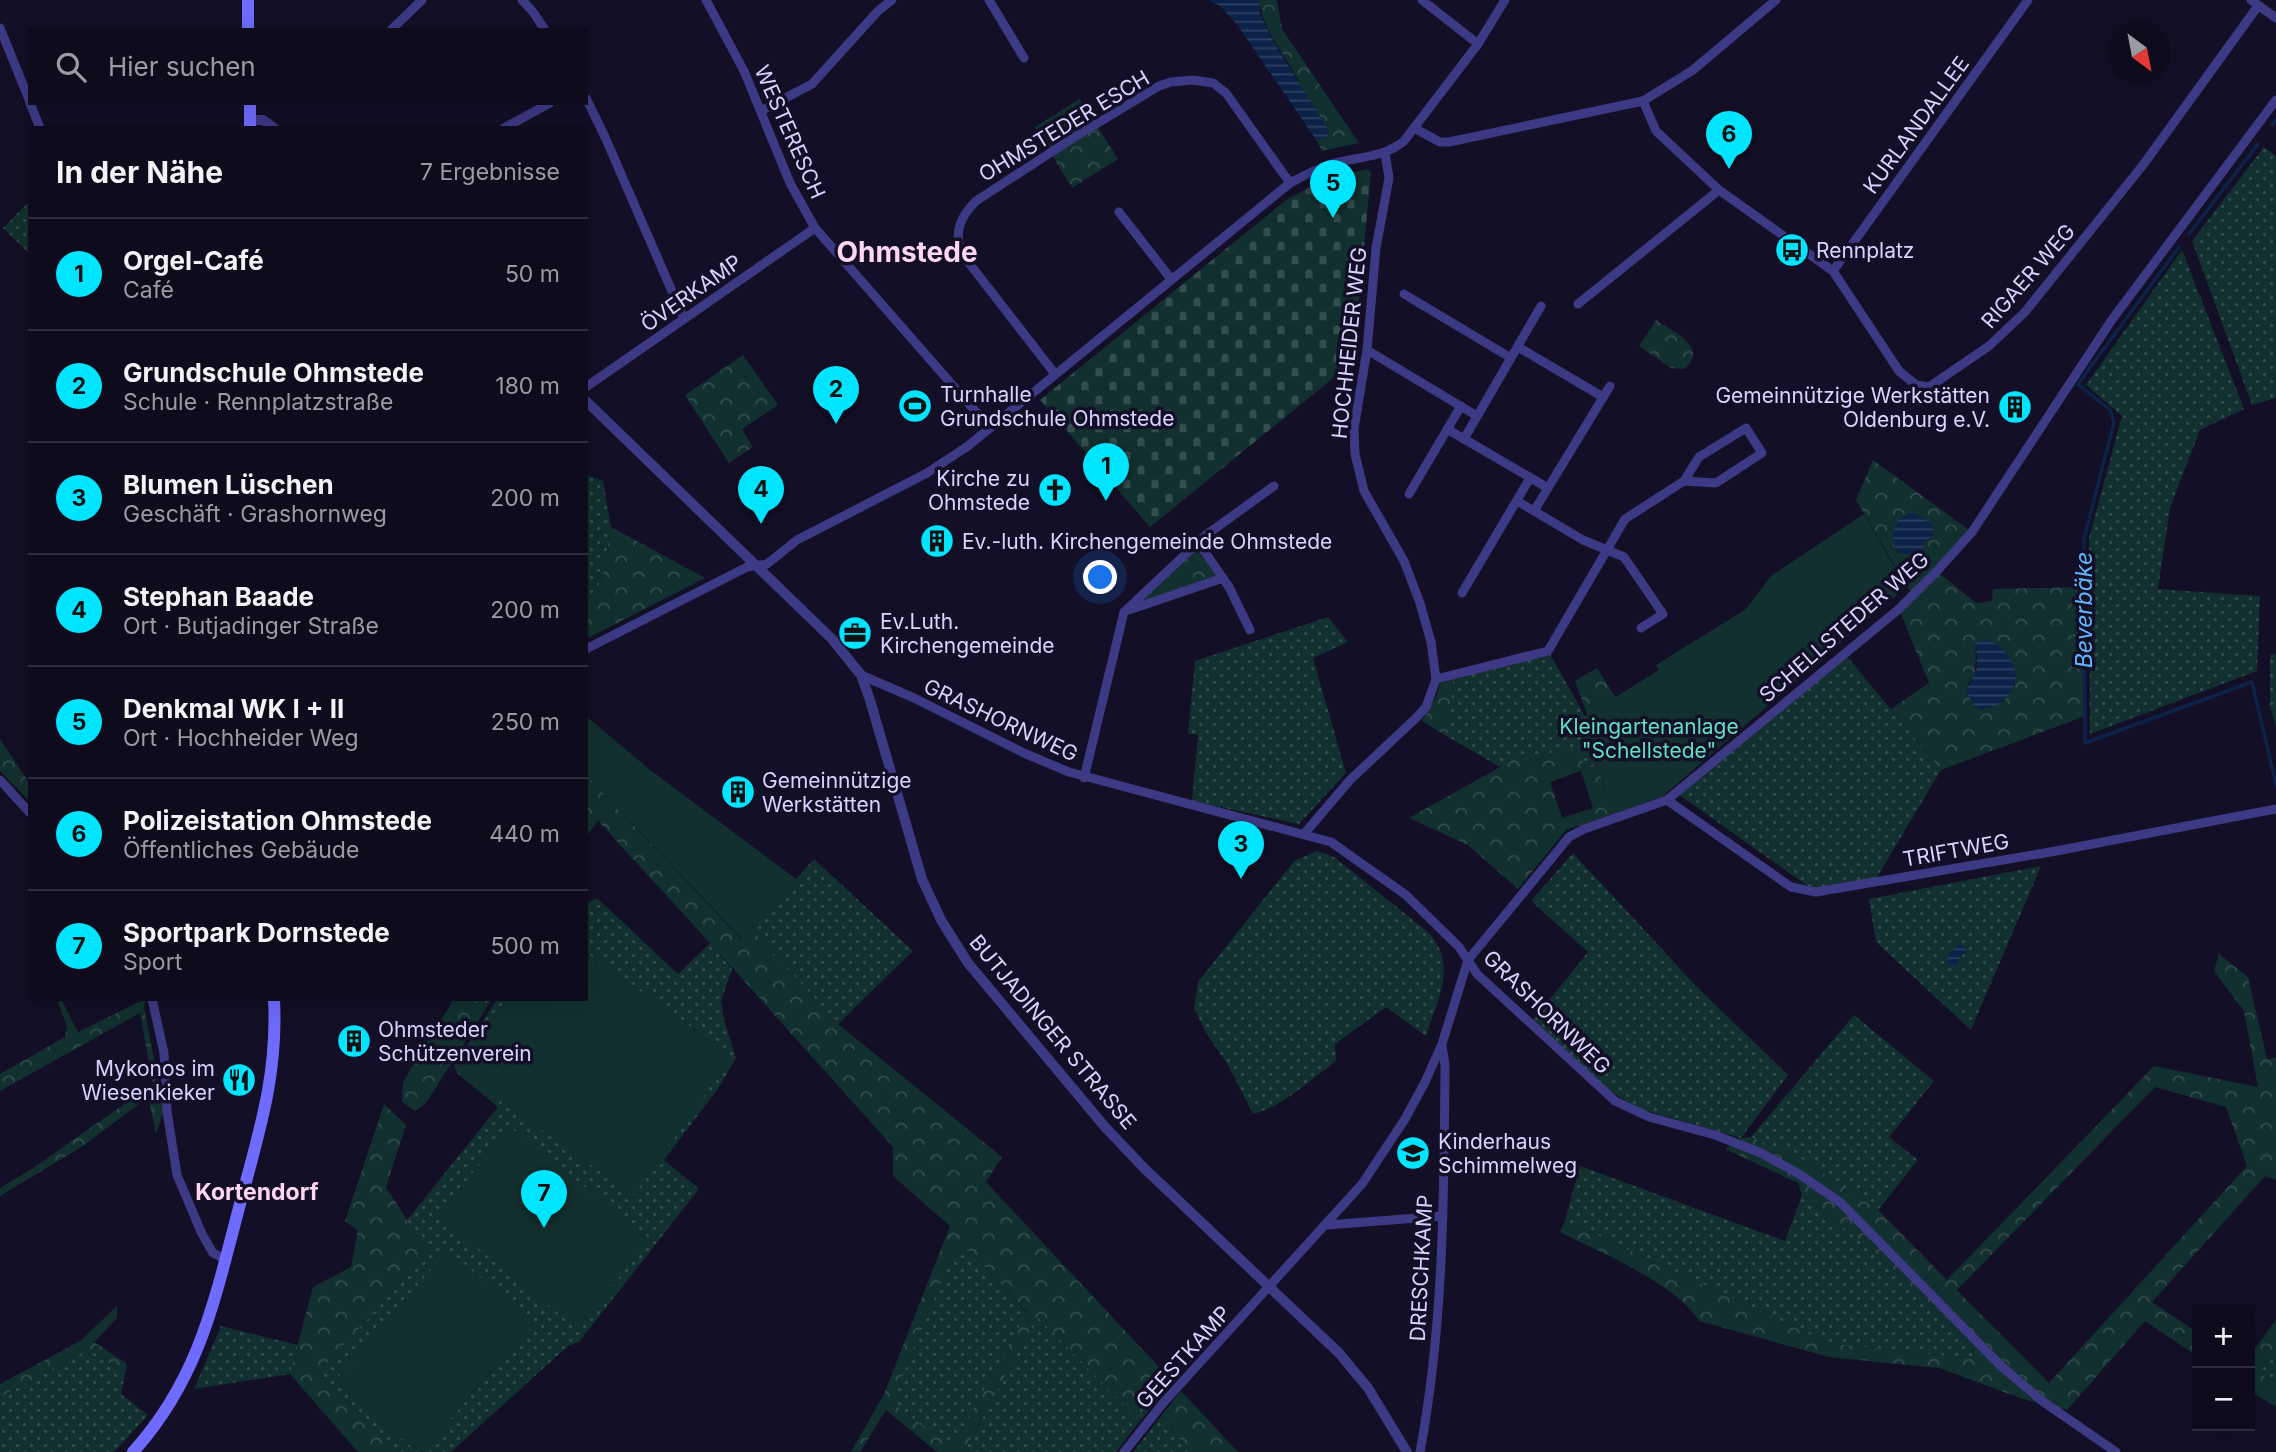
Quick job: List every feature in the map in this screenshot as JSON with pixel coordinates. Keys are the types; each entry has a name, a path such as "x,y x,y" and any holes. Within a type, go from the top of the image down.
{"main road":[{"path":"248,0 248,28"},
{"path":"250,105 250,124"},
{"path":"133,1452 173,1401 192,1362 210,1314 270,1089 275,1047 274,1001"}],"street":[{"path":"393,28 422,0"},
{"path":"522,0 544,28"},
{"name":"WESTERESCH","path":"706,0 744,71 790,183 815,228 990,428"},
{"path":"761,111 812,84 870,19 892,0"},
{"path":"989,0 1024,58"},
{"path":"1422,0 1478,44"},
{"path":"588,648 747,567 767,564 808,533 926,473 968,446 1290,183 1309,172 1330,165 1385,153 1404,141 1478,44 1505,0"},
{"path":"1414,128 1440,142 1449,142 1643,101 1693,70 1776,0"},
{"name":"KURLANDALLEE","path":"1833,271 2028,0"},
{"path":"2254,3 2276,18"},
{"name":"RIGAER WEG","path":"1643,101 1649,119 1664,141 1719,190 1833,271 1904,377 1922,387 1936,384 1990,346 2025,312 2143,165 2254,3"},
{"path":"0,28 28,98"},
{"name":"OHMSTEDER ESCH","path":"1055,374 962,254 957,243 961,220 976,201 1147,92 1182,80 1213,83 1226,93 1290,183"},
{"name":"SCHELLSTEDER WEG","path":"1270,1287 1362,1184 1405,1119 1425,1082 1442,1044 1468,960 1569,837 1584,829 1667,800 1899,608 1937,571 1972,532 2111,321 2276,100"},
{"path":"588,102 606,137 684,319"},
{"path":"31,105 39,126"},
{"path":"508,126 546,105"},
{"path":"250,124 263,120 271,126"},
{"name":"HOCHHEIDER WEG","path":"1385,153 1389,178 1376,248 1367,350 1354,429 1358,472 1372,508 1409,574 1431,642 1436,679"},
{"path":"1578,304 1719,190"},
{"path":"1119,212 1171,279"},
{"name":"ÖVERKAMP","path":"588,386 815,228"},
{"path":"1404,294 1511,358"},
{"path":"1464,439 1541,306"},
{"path":"1518,346 1603,397"},
{"path":"1367,350 1477,416"},
{"path":"1534,511 1610,386"},
{"name":"BUTJADINGER STRASSE","path":"588,403 832,639 861,675 922,879 941,920 961,952 1105,1127 1144,1168 1354,1370 1407,1452"},
{"path":"1409,494 1461,406"},
{"path":"1304,834 1350,780 1426,707 1436,679 1548,651 1625,519 1684,481 1699,457 1746,428 1762,453 1716,483 1684,481"},
{"path":"1447,429 1548,488"},
{"path":"1462,593 1530,478"},
{"path":"1084,778 1124,612 1198,542 1274,486"},
{"path":"1517,501 1583,540 1624,557 1663,614 1641,628"},
{"path":"1198,542 1223,578 1250,630"},
{"path":"1124,612 1223,578"},
{"name":"GRASHORNWEG","path":"861,675 914,698 1026,754 1084,778 1331,842 1405,895 1459,947 1477,974 1615,1101 1649,1117 1715,1135 1759,1152 1799,1174 1841,1203 2000,1365 2042,1401 2116,1452"},
{"path":"0,780 28,811"},
{"name":"TRIFTWEG","path":"1667,800 1791,887 1816,892 2056,851 2276,809"},
{"path":"152,1001 164,1053 167,1111 177,1175 202,1234 213,1253 225,1259"},
{"name":"DRESCHKAMP","path":"1420,1452 1432,1382 1443,1216 1445,1065 1442,1044"},
{"path":"1326,1224 1443,1216"},
{"name":"GEESTKAMP","path":"1125,1452 1164,1402 1270,1287"}],"green space":[{"path":"1259,0 1277,0 1282,29 1359,143 1322,151 1315,138 1321,139 1304,93 1269,31"},
{"path":"1080,99 1118,159 1072,188 1035,127"},
{"path":"2264,147 2276,156 2276,398 2252,405 2192,241"},
{"path":"1368,169 1371,173 1353,362 1150,527 1040,400 1286,200 1325,179"},
{"path":"28,203 28,252 3,228"},
{"path":"2182,250 2244,409 2200,430 2170,508 2158,589 2260,596 2257,671 2090,734 2089,538 2122,416 2086,385"},
{"path":"1656,320 1679,335 1691,347 1691,361 1684,369 1671,368 1639,346"},
{"path":"743,355 778,405 742,429 753,447 729,463 685,395"},
{"path":"1873,460 1972,532 1937,571 1976,603 1992,601 1993,589 2084,587 2085,716 1941,770 1891,709 1929,683 1899,609 1912,595 1856,500","holes":["1914,513 1933,525 1934,536 1923,542 1914,553 1899,553 1895,548","1976,643 2015,685 2002,702 1981,710 1967,685 1975,674"]},
{"path":"588,476 603,481 611,527 602,580 588,601"},
{"name":"Kleingartenanlage \"Schellstede\"","path":"1864,514 1906,587 1663,796 1613,814 1585,716 1659,670 1656,665 1746,609 1771,576"},
{"path":"611,527 705,578 588,638 588,601 602,580"},
{"path":"1197,549 1216,576 1141,602"},
{"path":"1328,617 1348,642 1313,658 1346,773 1299,824 1192,801 1198,735 1188,734 1195,661"},
{"path":"1550,654 1585,716 1597,765 1575,773 1583,762 1500,767 1448,737 1453,679"},
{"path":"1845,654 1941,770 1874,882 1816,892 1678,794"},
{"path":"2276,654 2276,727 2270,706 2270,655"},
{"path":"1597,668 1621,706 1592,728 1575,681"},
{"path":"1453,679 1448,737 1422,721 1437,695 1440,682"},
{"path":"588,718 649,769 796,879 742,939 588,777"},
{"path":"0,739 28,781 28,800 0,771"},
{"path":"1573,750 1582,752 1583,762 1575,773 1550,782 1562,818 1593,808 1581,771 1597,765 1613,814 1566,830 1518,889 1468,845 1409,818 1513,757"},
{"path":"588,777 741,939 751,929 838,1024 1002,1157 986,1182 1173,1382 1140,1421 1037,1317 964,1452 937,1452 886,1410 860,1452 851,1452 884,1394 950,1226 893,1176 893,1147 598,821 588,834","holes":["969,1250 1027,1312 952,1448 892,1402 952,1255"]},
{"path":"1317,851 1334,857 1428,932 1442,957 1444,970 1440,996 1426,1036 1386,1007 1335,1044 1336,1061 1285,1099 1253,1114 1194,1008 1198,982 1294,861"},
{"path":"1573,853 1696,986 1788,1075 1741,1138 1637,1108 1607,1089 1533,1020 1588,952 1531,901"},
{"path":"814,859 913,951 838,1024 751,929"},
{"path":"2041,866 1971,1030 1876,942 1869,899"},
{"path":"597,898 678,974 710,943 732,969 721,1001 736,1058 717,1090 664,1160 699,1189 579,1342 568,1346 451,1452 422,1452 533,1323 335,1381 418,1452 400,1452 317,1374 428,1253 407,1220 498,1107 457,1073 454,1066 496,1001 507,1001 457,1071 732,1056 588,954 588,903"},
{"path":"588,954 732,1056 634,1195 457,1071 507,1001 588,1001"},
{"path":"2219,954 2248,977 2267,1059 2276,1058 2276,1180 2265,1176 2152,1302 2192,1329 2192,1353 2145,1321 2067,1410 2023,1399 1939,1368 1829,1357 1699,1321 1689,1308 1656,1282 1560,1232 1565,1220 1828,1343 1974,1359 1972,1345 1874,1251 1802,1195 1798,1183 1725,1149 1741,1138 1751,1137 1803,1160 1878,1210 1947,1280 2154,1066 2258,1087 2244,1011 2214,971","holes":["2155,1087 2226,1107 2247,1166 2049,1383 1957,1290"]},
{"path":"58,1001 62,1001 78,1032 145,1001 164,1111 156,1134 148,1097 83,1146 0,1196 0,1188 153,1084 140,1013 0,1091 0,1074 65,1037 67,1027"},
{"path":"453,1001 491,1001 426,1103 415,1111 402,1102 403,1083"},
{"path":"1854,1015 1934,1081 1889,1137 1918,1160 1878,1210 1803,1160 1751,1137"},
{"path":"384,1104 406,1125 386,1187 428,1253 317,1374 400,1452 358,1452 290,1374 313,1287 351,1267 358,1230 345,1221"},
{"path":"510,1127 650,1239 578,1329 438,1216"},
{"path":"1580,1166 1785,1241 1802,1195 1874,1251 1972,1345 1974,1359 1828,1343 1565,1220"},
{"path":"448,1250 533,1323 422,1452 418,1452 335,1381"},
{"path":"969,1250 1027,1313 952,1449 891,1402 952,1255"},
{"path":"117,1306 117,1318 94,1342 127,1364 125,1374 89,1349 0,1397 0,1384 80,1341"},
{"path":"1037,1316 1140,1421 1116,1452 964,1452"},
{"path":"2276,1320 2276,1347 2258,1372 2276,1384 2276,1407 2255,1394 2255,1348"},
{"path":"221,1326 298,1345 290,1374 194,1389"},
{"path":"2276,1347 2276,1384 2258,1372"},
{"path":"89,1349 125,1374 121,1394 148,1415 114,1452 0,1452 0,1397"},
{"path":"1181,1391 1238,1452 1191,1452 1161,1416"},
{"path":"1161,1416 1191,1452 1133,1452"}],"water":[{"path":"1209,0 1259,0 1260,14 1272,39 1329,131 1327,136 1315,138 1238,26 1220,6"},
{"path":"1911,512 1933,524 1934,536 1923,542 1924,548 1918,554 1903,554 1895,548 1892,536 1898,520"},
{"path":"1987,639 2010,658 2016,676 2015,685 2002,702 1981,710 1973,704 1966,691 1977,668 1976,643"},
{"path":"1960,943 1967,951 1959,958 1958,965 1950,966 1946,961 1948,955"}],"waterway":[{"name":"Beverbäke","path":"2272,125 2276,120"},
{"name":"Beverbäke","path":"2189,234 2258,144"},
{"name":"Beverbäke","path":"2179,247 2078,384 2110,410 2114,423 2084,538 2085,743 2252,682 2276,785"}],"place":[{"name":"Polizeistation Ohmstede","path":"1729,169"},
{"name":"Denkmal WK I + II","path":"1333,218"},
{"name":"Rennplatz","path":"1792,250"},
{"name":"Turnhalle Grundschule Ohmstede","path":"915,406"},
{"name":"Gemeinnützige Werkstätten Oldenburg e.V.","path":"2015,407"},
{"name":"Grundschule Ohmstede","path":"836,424"},
{"name":"Kirche zu Ohmstede","path":"1055,490"},
{"name":"Orgel-Café","path":"1106,501"},
{"name":"Stephan Baade","path":"761,524"},
{"name":"Ev.-luth. Kirchengemeinde Ohmstede","path":"937,541"},
{"name":"Ev.Luth. Kirchengemeinde","path":"855,633"},
{"name":"Gemeinnützige Werkstätten","path":"738,792"},
{"name":"Blumen Lüschen","path":"1241,879"},
{"name":"Ohmsteder Schützenverein","path":"354,1041"},
{"name":"Mykonos im Wiesenkieker","path":"239,1080"},
{"name":"Kinderhaus Schimmelweg","path":"1413,1153"},
{"name":"Sportpark Dornstede","path":"544,1228"}],"district":[{"name":"Ohmstede","path":"907,252"},
{"name":"Kortendorf","path":"257,1192"}]}
